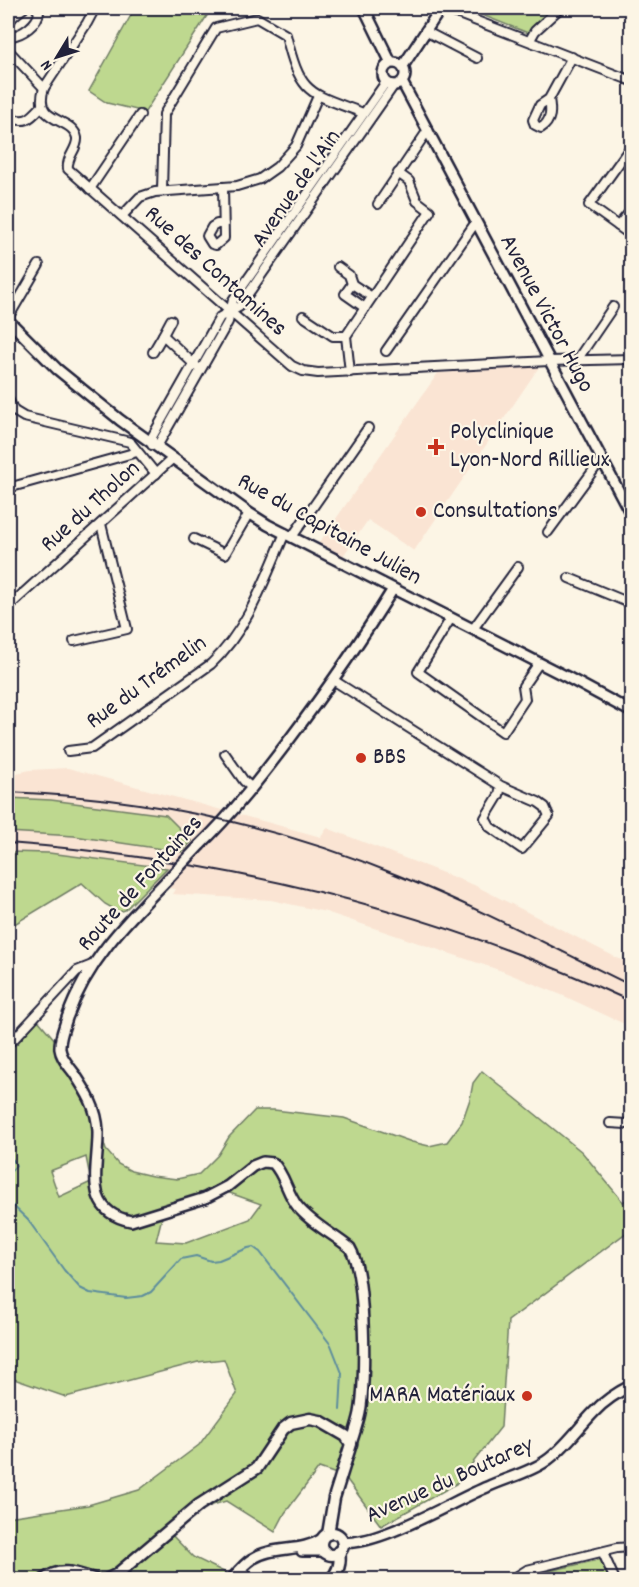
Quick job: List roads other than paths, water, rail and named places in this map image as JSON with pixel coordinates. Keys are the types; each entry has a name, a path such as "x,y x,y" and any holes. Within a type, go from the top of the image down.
{"main road":[{"path":"106,1580 116,1575 199,1505 257,1468 283,1429 291,1423 310,1419 320,1421 346,1436 351,1444 332,1510 332,1572 323,1580"},
{"path":"330,1580 339,1567 333,1544"},
{"path":"44,1580 54,1573 65,1571 96,1580"}],"street":[{"path":"24,8 10,22 8,28 11,36 8,47 16,59 44,87"},
{"path":"11,36 28,29 38,18 39,12 36,8"},
{"path":"8,118 25,121 42,106 41,98 44,87 95,8"},
{"path":"364,8 391,63"},
{"path":"403,66 391,63 383,72 394,83 405,73 403,66 442,8 632,81"},
{"path":"530,40 535,32 560,8"},
{"path":"162,191 164,114 216,28 257,18 286,35 298,76 310,91 363,113"},
{"path":"425,31 477,58"},
{"path":"549,99 572,57"},
{"name":"Avenue de l'Ain","path":"152,445 159,443 228,322 233,300 363,113 394,83"},
{"name":"Avenue de l'Ain","path":"230,312 239,307 394,83"},
{"name":"Avenue Victor Hugo","path":"394,83 428,130 632,516"},
{"path":"122,216 140,197 162,191 244,184 269,173 284,161 296,146 318,96"},
{"name":"Rue des Contamines","path":"42,106 46,112 74,132 76,143 69,157 68,169 292,366 303,371 350,372 549,361 632,359"},
{"path":"90,189 140,115"},
{"path":"378,204 428,130"},
{"path":"632,145 589,205 632,236"},
{"path":"350,372 346,336 430,211 417,201 409,181 398,173"},
{"path":"223,187 224,225"},
{"path":"618,226 630,213"},
{"path":"386,351 476,222"},
{"path":"8,319 39,265"},
{"path":"338,267 349,275 352,284 372,297"},
{"path":"352,284 345,294 365,308"},
{"path":"578,360 613,307"},
{"path":"152,445 152,437 220,317 230,312"},
{"name":"Rue des Contamines","path":"303,316 333,336 346,336"},
{"name":"Rue du Capitaine Julien","path":"8,319 57,369 134,431 249,513 632,712"},
{"path":"153,352 171,320"},
{"path":"163,335 200,370"},
{"path":"8,399 14,411 24,417 130,442 156,474"},
{"name":"Rue du Trémelin","path":"68,751 92,748 212,664 227,649 243,626 289,535 368,428"},
{"path":"130,442 134,431"},
{"path":"8,488 137,452"},
{"name":"Rue du Tholon","path":"8,607 172,459"},
{"path":"548,532 601,460"},
{"path":"194,539 225,554 249,513"},
{"path":"74,641 127,629 100,524"},
{"path":"473,629 518,567"},
{"path":"569,578 632,604"},
{"name":"Route de Fontaines","path":"351,1444 360,1414 363,1391 360,1281 350,1248 298,1208 288,1193 279,1169 273,1163 263,1162 253,1166 228,1186 205,1198 131,1221 108,1211 99,1200 95,1186 98,1132 95,1112 85,1089 64,1060 60,1050 70,1010 92,966 126,922 225,821 252,788 333,680 393,589"},
{"path":"451,618 418,672 503,732 525,699 523,686 539,663"},
{"path":"333,680 501,786 545,807 549,816 522,849 490,827 485,818 499,795 501,786"},
{"path":"225,754 244,781 252,788"},
{"path":"8,1043 77,971 92,966"},
{"path":"610,1123 626,1124 632,1121"},
{"name":"Avenue du Boutarey","path":"231,1580 253,1558 287,1549 363,1541 397,1530 488,1486 545,1462 563,1447 607,1400 632,1385"},
{"path":"510,1580 527,1570 617,1548 632,1547"},
{"path":"603,1553 615,1580"},
{"path":"241,1569 252,1580"}],"waterway":[{"path":"8,1155 16,1166 8,1174"},
{"path":"8,1201 28,1220 80,1288 90,1293 126,1298 143,1296 151,1292 181,1259 196,1256 211,1261 219,1260 253,1247 260,1252 331,1345 342,1373 340,1410"}],"railway":[{"path":"8,792 108,800 157,807 206,816 303,841 427,887 632,986"},
{"path":"8,843 169,862 248,876 327,894 405,915 481,941 557,969 632,1002"}],"place":[{"name":"Polyclinique Lyon-Nord Rillieux","path":"436,447"},
{"name":"Consultations","path":"421,512"},
{"name":"BBS","path":"361,758"},
{"name":"MARA Matériaux","path":"527,1396"}]}
